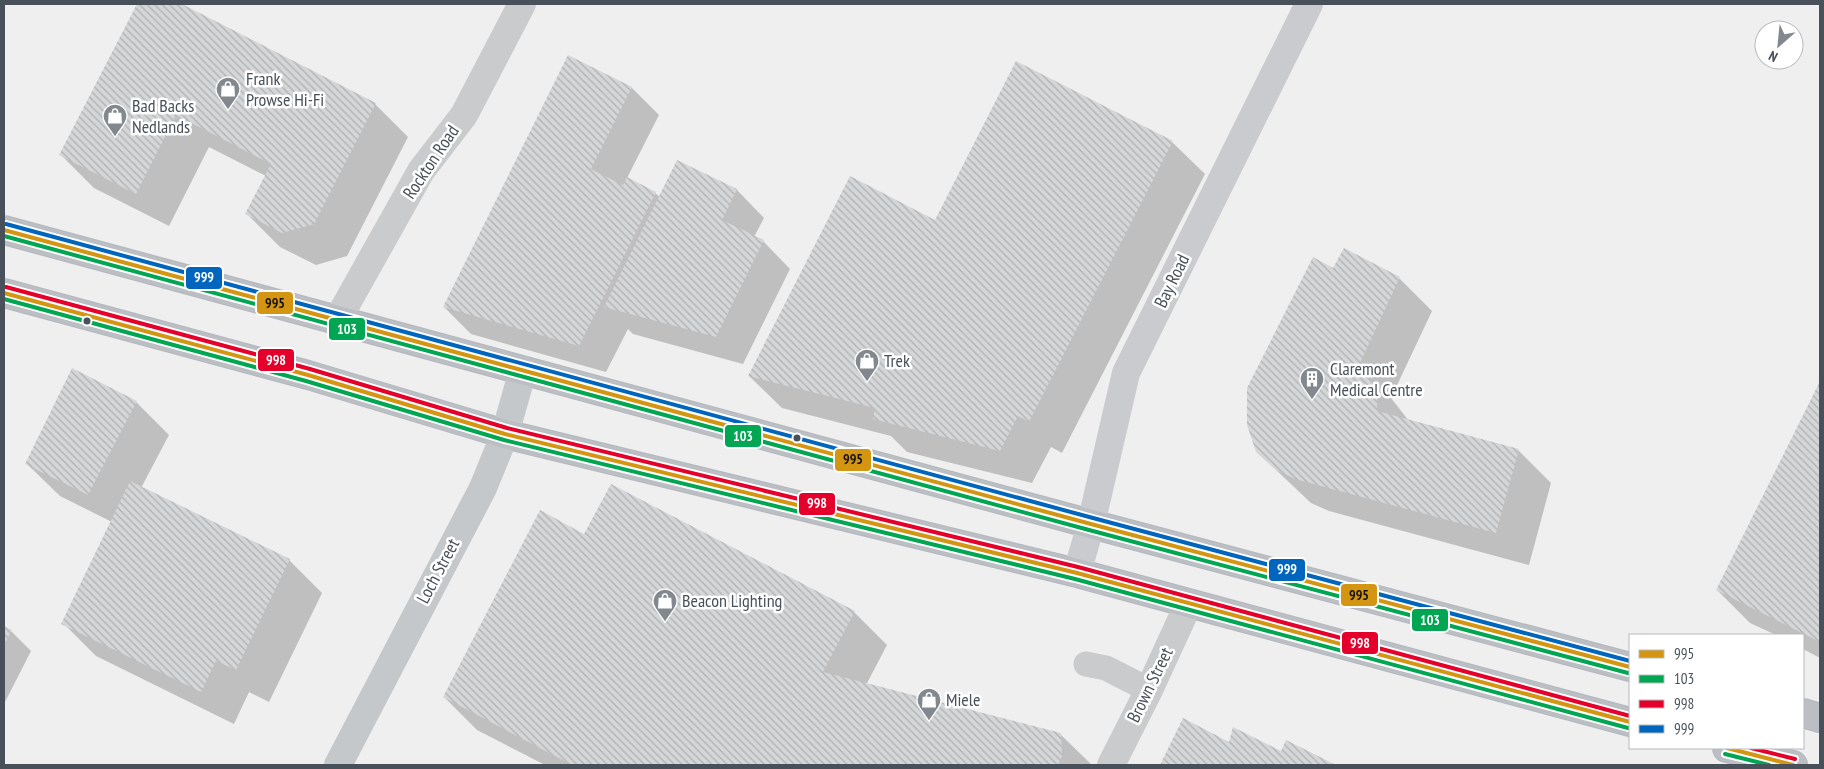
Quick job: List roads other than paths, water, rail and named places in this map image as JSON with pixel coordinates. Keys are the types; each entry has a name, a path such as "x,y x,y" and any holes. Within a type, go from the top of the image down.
{"highway":[{"path":"4,230 1091,524 1629,667"},
{"path":"4,293 308,375 505,434 1077,573 1629,722"},
{"path":"1804,713 1820,718"},
{"path":"1732,749 1793,765"}],"main road":[{"name":"Loch Street","path":"338,765 483,488 505,434 523,370"}],"street":[{"name":"Rockton Road","path":"338,319 421,171 464,115 522,4"},
{"name":"Bay Road","path":"1077,573 1091,524 1126,373 1309,4"},
{"name":"Brown Street","path":"1110,765 1149,690 1189,603"}],"lane":[{"path":"1086,664 1106,668 1149,690"}],"place":[{"name":"Frank Prowse Hi-Fi","path":"228,110"},
{"name":"Bad Backs Nedlands","path":"115,137"},
{"name":"Trek","path":"867,382"},
{"name":"Claremont Medical Centre","path":"1312,400"},
{"name":"Beacon Lighting","path":"665,622"},
{"name":"Miele","path":"929,721"}]}
